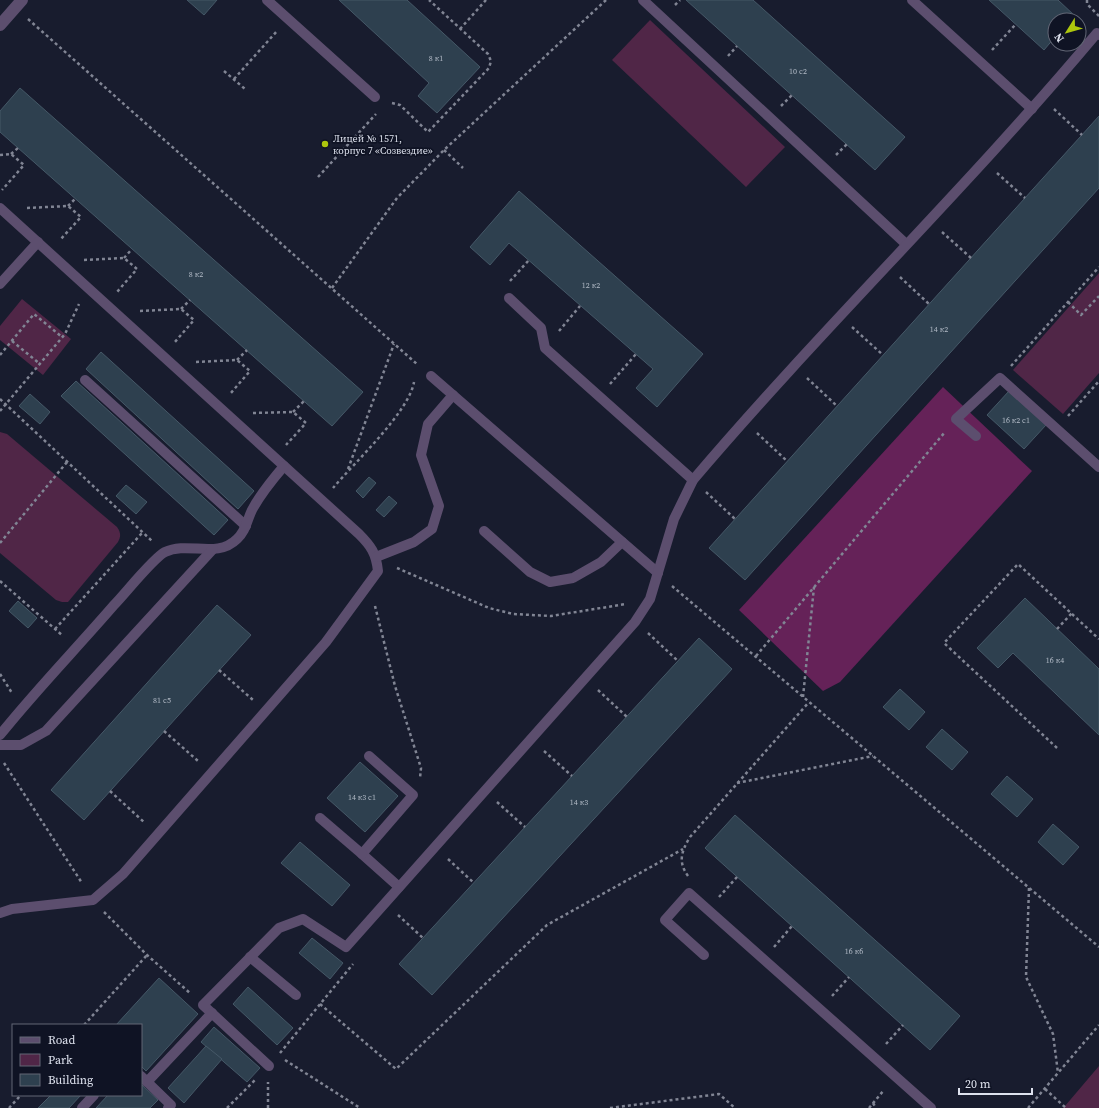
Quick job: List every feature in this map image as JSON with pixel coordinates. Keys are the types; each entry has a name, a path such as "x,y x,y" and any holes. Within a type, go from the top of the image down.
{"street":[{"path":"0,25 19,4"}],"lane":[{"path":"267,0 375,97"},
{"path":"643,0 906,244"},
{"path":"912,0 1032,109"},
{"path":"268,1066 203,1004 279,928 302,919 346,947 635,622 650,598 674,519 693,480 744,422 888,266 906,244 1042,98 1097,33 1099,35"},
{"path":"0,913 12,909 93,900 123,874 326,642 378,571 376,557 359,534 1,209"},
{"path":"0,284 38,242"},
{"path":"508,298 541,328 545,348 693,480"},
{"path":"430,376 658,573"},
{"path":"976,436 956,419 1000,378 1099,467"},
{"path":"85,380 246,526"},
{"path":"376,557 414,542 432,529 439,506 421,455 428,424 453,395"},
{"path":"0,735 21,709 141,575 164,553 179,549 226,548 238,539 246,526 259,496 284,466"},
{"path":"484,531 530,572 550,582 573,578 601,562 622,542"},
{"path":"0,745 21,745 46,730 213,549"},
{"path":"362,854 413,795 368,756"},
{"path":"320,818 399,887"},
{"path":"704,955 665,920 689,893 931,1108"},
{"path":"250,957 296,995"},
{"path":"168,1108 171,1105 144,1079 212,1013"},
{"path":"82,1108 93,1096"}],"path":[{"path":"375,97 400,105 428,132 489,68 491,61 488,54 428,0"},
{"path":"460,29 486,0"},
{"path":"332,288 398,198 444,150 606,0"},
{"path":"1087,0 1087,4 1099,16"},
{"path":"19,4 430,376"},
{"path":"234,79 288,19"},
{"path":"980,62 1016,24"},
{"path":"224,70 245,89"},
{"path":"1042,98 1082,134"},
{"path":"318,177 388,102"},
{"path":"11,154 18,148"},
{"path":"444,150 463,168"},
{"path":"0,154 11,154 24,165 0,192"},
{"path":"983,161 1025,198"},
{"path":"68,206 75,198"},
{"path":"1,209 68,206 81,217 50,253"},
{"path":"929,220 971,258"},
{"path":"124,258 132,249"},
{"path":"58,261 124,258 137,269 106,304"},
{"path":"508,298 501,291 528,260"},
{"path":"888,266 929,304"},
{"path":"1000,378 1099,267"},
{"path":"0,411 62,337 88,287"},
{"path":"1068,302 1081,315 1099,296"},
{"path":"115,312 181,309 190,300"},
{"path":"545,348 580,306"},
{"path":"163,356 194,320 181,309"},
{"path":"0,356 34,314 62,337"},
{"path":"840,317 883,355"},
{"path":"12,341 40,364"},
{"path":"348,471 394,344"},
{"path":"171,363 237,360 247,350"},
{"path":"599,396 636,354"},
{"path":"219,407 250,371 237,360"},
{"path":"416,371 417,364"},
{"path":"795,367 837,406"},
{"path":"322,500 401,411 412,391 415,378"},
{"path":"1056,428 1099,381"},
{"path":"0,400 164,553"},
{"path":"293,412 304,401"},
{"path":"228,414 293,412 306,423 275,458"},
{"path":"756,656 956,419"},
{"path":"744,422 787,461"},
{"path":"0,543 67,462"},
{"path":"693,480 735,519"},
{"path":"55,629 142,533"},
{"path":"376,557 408,574 489,608 513,614 551,616 595,610 650,598"},
{"path":"1057,748 944,643 1018,564 1099,639"},
{"path":"658,573 1099,947"},
{"path":"0,581 77,648"},
{"path":"369,584 395,686 421,768 420,785 413,795"},
{"path":"803,697 814,587"},
{"path":"1057,629 1072,613"},
{"path":"635,622 678,661"},
{"path":"219,670 266,711"},
{"path":"0,674 21,709"},
{"path":"585,678 627,717"},
{"path":"689,893 688,877 682,867 683,849 690,837 809,702"},
{"path":"164,731 212,773"},
{"path":"531,739 572,776"},
{"path":"737,784 874,756"},
{"path":"0,757 93,900 147,955 203,1004"},
{"path":"485,790 525,827"},
{"path":"110,791 158,835"},
{"path":"435,847 474,883"},
{"path":"320,1004 396,1069 547,925 683,849"},
{"path":"708,910 738,877"},
{"path":"1029,888 1026,977 1053,1034 1058,1073"},
{"path":"385,903 423,938"},
{"path":"763,959 792,926"},
{"path":"346,947 355,961 278,1055 360,1108"},
{"path":"85,1024 147,955"},
{"path":"820,1009 849,977"},
{"path":"874,1057 903,1026"},
{"path":"1028,1108 1099,1026"},
{"path":"227,1108 268,1066"},
{"path":"268,1066 268,1108"},
{"path":"869,1108 896,1076"},
{"path":"1045,1089 1066,1108"},
{"path":"610,1108 719,1094 735,1108"},
{"path":"10,1108 20,1096"},
{"path":"873,1103 876,1108"}],"green space":[{"path":"650,20 785,147 746,187 612,60"},
{"path":"1099,273 1099,373 1063,414 1013,370"},
{"path":"22,299 71,339 43,375 0,340 0,326"},
{"path":"0,432 7,434 117,527 120,533 118,542 68,602 56,600 0,553"},
{"path":"1099,1066 1099,1108 1063,1108 1065,1106"}],"shaded area":[{"path":"943,387 1032,471 840,682 823,691 739,610"}],"building":[{"path":"187,0 217,0 204,15"},
{"path":"339,0 407,0 480,67 437,113 418,96 429,83"},
{"path":"686,0 753,0 905,137 875,170"},
{"path":"989,0 1058,0 1071,12 1047,12 1047,46 1044,50"},
{"path":"20,88 363,392 332,426 0,132 0,111"},
{"path":"1099,116 1099,188 745,580 709,548"},
{"path":"519,191 703,354 657,407 636,388 653,369 509,243 490,265 470,247"},
{"path":"101,352 254,491 238,509 86,369"},
{"path":"76,381 228,520 214,535 61,396"},
{"path":"1009,391 1046,425 1024,449 987,415"},
{"path":"30,394 50,412 40,424 19,406"},
{"path":"369,477 376,483 363,498 356,491"},
{"path":"126,485 147,502 136,514 116,496"},
{"path":"389,496 397,503 384,517 376,510"},
{"path":"1025,598 1099,669 1099,735 1013,653 998,668 977,648"},
{"path":"18,601 37,618 28,628 9,611"},
{"path":"217,605 251,635 84,820 51,790"},
{"path":"699,638 732,669 432,995 399,964"},
{"path":"900,689 925,712 909,730 883,707"},
{"path":"942,729 968,752 952,770 926,747"},
{"path":"360,762 398,796 365,832 327,798"},
{"path":"1007,776 1033,799 1017,817 991,794"},
{"path":"735,815 960,1016 930,1050 705,848"},
{"path":"1053,824 1079,847 1063,865 1038,842"},
{"path":"300,842 350,885 332,906 281,863"},
{"path":"312,938 343,963 330,979 299,953"},
{"path":"159,978 198,1014 146,1071 142,1067 142,1024 117,1024"},
{"path":"248,987 293,1028 277,1045 233,1004"},
{"path":"214,1027 260,1068 247,1082 201,1042"},
{"path":"206,1046 222,1059 184,1103 168,1088"},
{"path":"142,1085 158,1100 150,1108 96,1108 107,1096 142,1096"},
{"path":"50,1096 80,1096 69,1108 38,1108"}],"place":[{"name":"Лицей № 1571, корпус 7 «Созвездие»","path":"325,144"}]}
